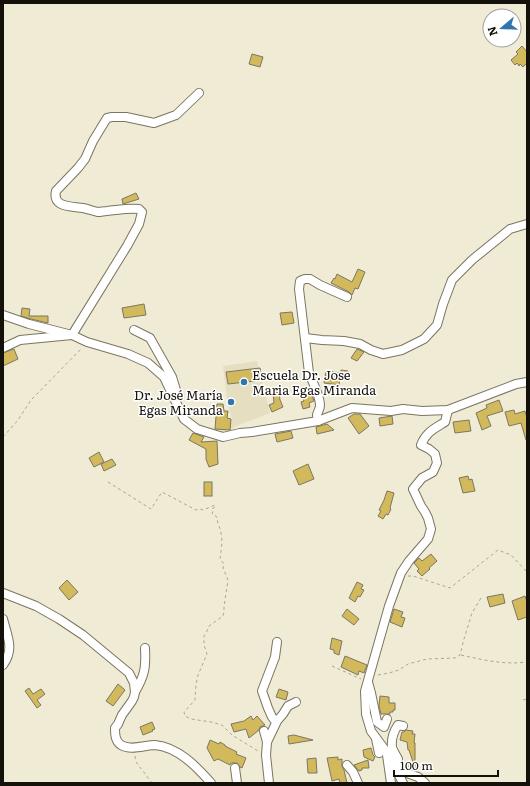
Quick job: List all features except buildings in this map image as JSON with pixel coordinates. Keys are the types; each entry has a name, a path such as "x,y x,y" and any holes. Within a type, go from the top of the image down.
{"street":[{"path":"72,335 127,246 139,224 142,212 139,209 131,208 98,212 63,205 57,201 55,195 56,191 85,159 93,141 107,118 126,117 154,123 176,114 199,93"},
{"path":"305,338 344,341 360,344 383,354 402,350 424,339 438,325 443,304 452,280 472,260 510,229 527,224"},
{"path":"318,421 317,414 320,410 320,404 309,373 301,314 299,289 300,281 310,279 347,297"},
{"path":"3,315 29,324 72,335 87,342 128,354 148,364 164,377 184,419 197,429 224,437 240,433 318,421 352,408 391,411 403,409 422,411 448,410 516,384 527,382"},
{"path":"134,330 150,338 172,376 184,419"},
{"path":"3,348 20,340 72,335"},
{"path":"391,783 382,752 375,736 371,731 366,714 365,691 388,606 400,576 409,561 428,539 430,529 428,518 413,489 422,478 433,472 437,463 435,454 421,445 427,433 444,422 448,410"},
{"path":"3,593 46,611 83,635 129,673 134,683 135,692"},
{"path":"3,619 10,647 7,660 3,665"},
{"path":"276,722 272,717 262,691 274,657 277,642"},
{"path":"145,648 146,664 142,681 135,692 132,701 115,728 117,741 126,747 157,745 175,751 192,764 212,783"},
{"path":"368,682 372,693 377,722 384,727 387,719"},
{"path":"267,742 276,722 288,706 296,702"},
{"path":"394,764 398,758 392,748 394,731 398,725 403,726"},
{"path":"264,731 267,742 266,756 269,783"},
{"path":"382,752 404,772 418,777 425,783"},
{"path":"394,764 403,783"},
{"path":"347,765 353,772 358,783"},
{"path":"235,768 237,783"}],"path":[{"path":"3,437 18,420 32,400 87,342"},
{"path":"108,482 151,509 162,492 196,510 203,510 215,505 212,509 212,514 217,517 222,535 220,559 224,564 228,580 224,612 223,616 209,626 204,636 204,645 207,654 198,675 196,684 196,700 184,712 185,716 191,719 222,725 232,735 266,756"},
{"path":"400,576 413,576 450,588 498,550 511,555 527,572"},
{"path":"460,655 472,613 481,598"},
{"path":"370,674 390,674 408,664 427,659 455,658 460,655 492,662 515,664 527,662"},
{"path":"332,666 368,682"},
{"path":"134,747 136,762 152,783"}],"shaded area":[{"name":"Escuela Dr. Jose Maria Egas Miranda","path":"257,361 270,413 234,427 228,434 220,433 232,420 227,399 223,366"}],"place":[{"name":"Escuela Dr. Jose Maria Egas Miranda","path":"244,382"},
{"name":"Dr. José María Egas Miranda","path":"231,402"}]}
